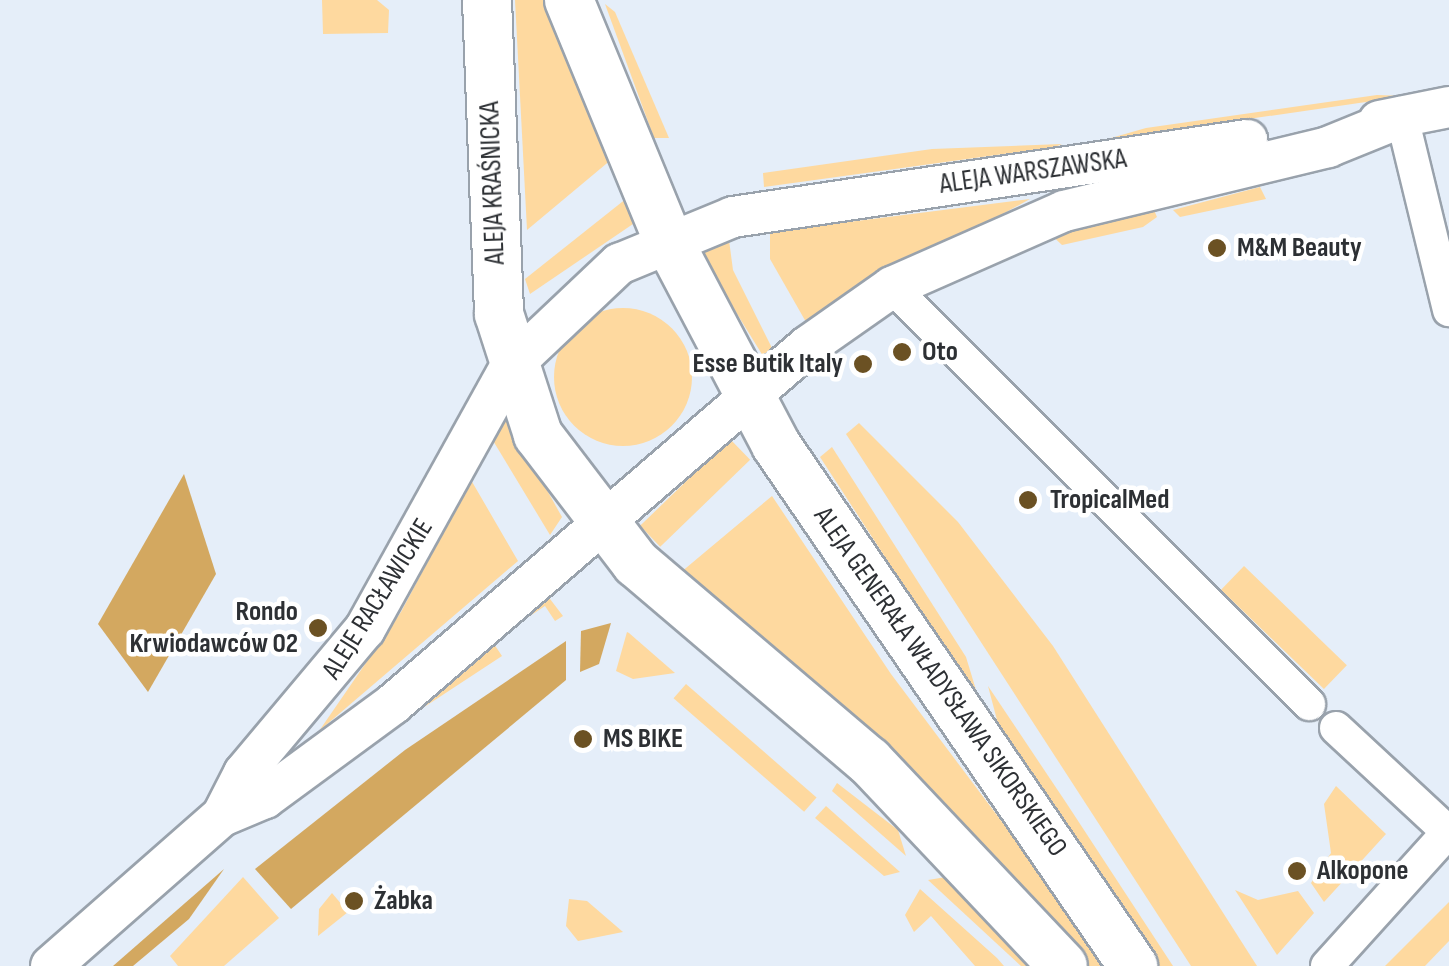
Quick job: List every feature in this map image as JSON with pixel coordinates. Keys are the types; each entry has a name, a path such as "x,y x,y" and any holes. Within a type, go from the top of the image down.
{"main road":[{"name":"ALEJA KRAŚNICKA","path":"487,0 496,282 511,366 538,436 605,525"},
{"path":"569,0 668,238"},
{"name":"ALEJA GENERAŁA WŁADYSŁAWA SIKORSKIEGO","path":"668,238 748,398 1133,966"},
{"path":"605,525 636,563 896,787 1063,966"}],"street":[{"name":"ALEJA WARSZAWSKA","path":"511,366 580,292 668,238 733,216 1402,118 1449,107"},
{"name":"ALEJA WARSZAWSKA","path":"605,525 748,398 892,287 1064,211 1328,147 1402,118"},
{"path":"1402,118 1449,310"},
{"path":"892,287 1309,704"},
{"name":"ALEJE RACŁAWICKIE","path":"222,816 244,773 365,629 511,366"},
{"name":"ALEJE RACŁAWICKIE","path":"51,966 222,816 265,798 393,704 605,525"},
{"path":"1327,966 1448,833 1336,728"}],"shaded area":[{"path":"322,0 377,0 389,10 388,33 323,34"},
{"path":"515,0 552,0 612,159 527,230"},
{"path":"605,4 615,12 669,138 654,138"},
{"path":"1377,95 1407,96 1104,140 1146,128"},
{"path":"1062,144 764,187 763,173 932,149"},
{"path":"1260,187 1266,199 1180,217 1173,210"},
{"path":"627,198 633,224 530,294 525,279"},
{"path":"1030,199 806,322 770,259 770,232"},
{"path":"1151,203 1157,217 1143,227 1062,245 1046,230"},
{"path":"729,240 733,270 772,348 763,356 699,252"},
{"path":"623,308 650,313 672,328 687,350 692,377 687,404 672,426 650,441 623,446 596,441 574,426 559,404 554,377 559,350 574,328 596,313"},
{"path":"506,417 562,517 550,535 492,439"},
{"path":"859,423 958,522 1053,646 1257,966 1191,966 846,434"},
{"path":"730,439 750,460 660,547 640,526"},
{"path":"832,447 966,657 980,703 820,457"},
{"path":"184,474 216,574 148,692 98,624"},
{"path":"471,480 518,561 319,731 401,612"},
{"path":"772,496 891,674 1110,966 1082,966 680,573"},
{"path":"1244,566 1347,665 1324,689 1221,590"},
{"path":"547,595 563,616 555,621 545,606 492,641 502,656 406,719 404,716 491,641"},
{"path":"611,623 599,664 580,672 581,631"},
{"path":"627,632 675,673 633,679 616,671"},
{"path":"566,641 566,680 291,909 255,869 405,750"},
{"path":"686,684 817,797 804,812 674,698"},
{"path":"988,686 1173,966 1156,966 1001,735"},
{"path":"837,783 898,830 906,856 832,791"},
{"path":"1336,786 1386,834 1324,902 1311,883 1331,853 1324,804"},
{"path":"826,806 900,872 884,876 815,818"},
{"path":"224,869 189,919 133,966 113,966"},
{"path":"243,877 279,918 224,966 178,966 170,956"},
{"path":"946,877 1039,966 1021,966 928,880"},
{"path":"920,889 1004,966 975,966 931,916 914,932 905,915"},
{"path":"1235,890 1258,900 1298,891 1314,913 1277,955"},
{"path":"332,893 348,912 318,936 319,909"},
{"path":"569,899 587,901 623,932 578,941 566,926"},
{"path":"1449,902 1449,941 1425,966 1385,966"}],"place":[{"name":"M&M Beauty","path":"1217,248"},
{"name":"Oto","path":"902,352"},
{"name":"Esse Butik Italy","path":"863,364"},
{"name":"TropicalMed","path":"1028,500"},
{"name":"Rondo Krwiodawców 02","path":"318,628"},
{"name":"MS BIKE","path":"583,739"},
{"name":"Alkopone","path":"1297,871"},
{"name":"Żabka","path":"354,901"}]}
